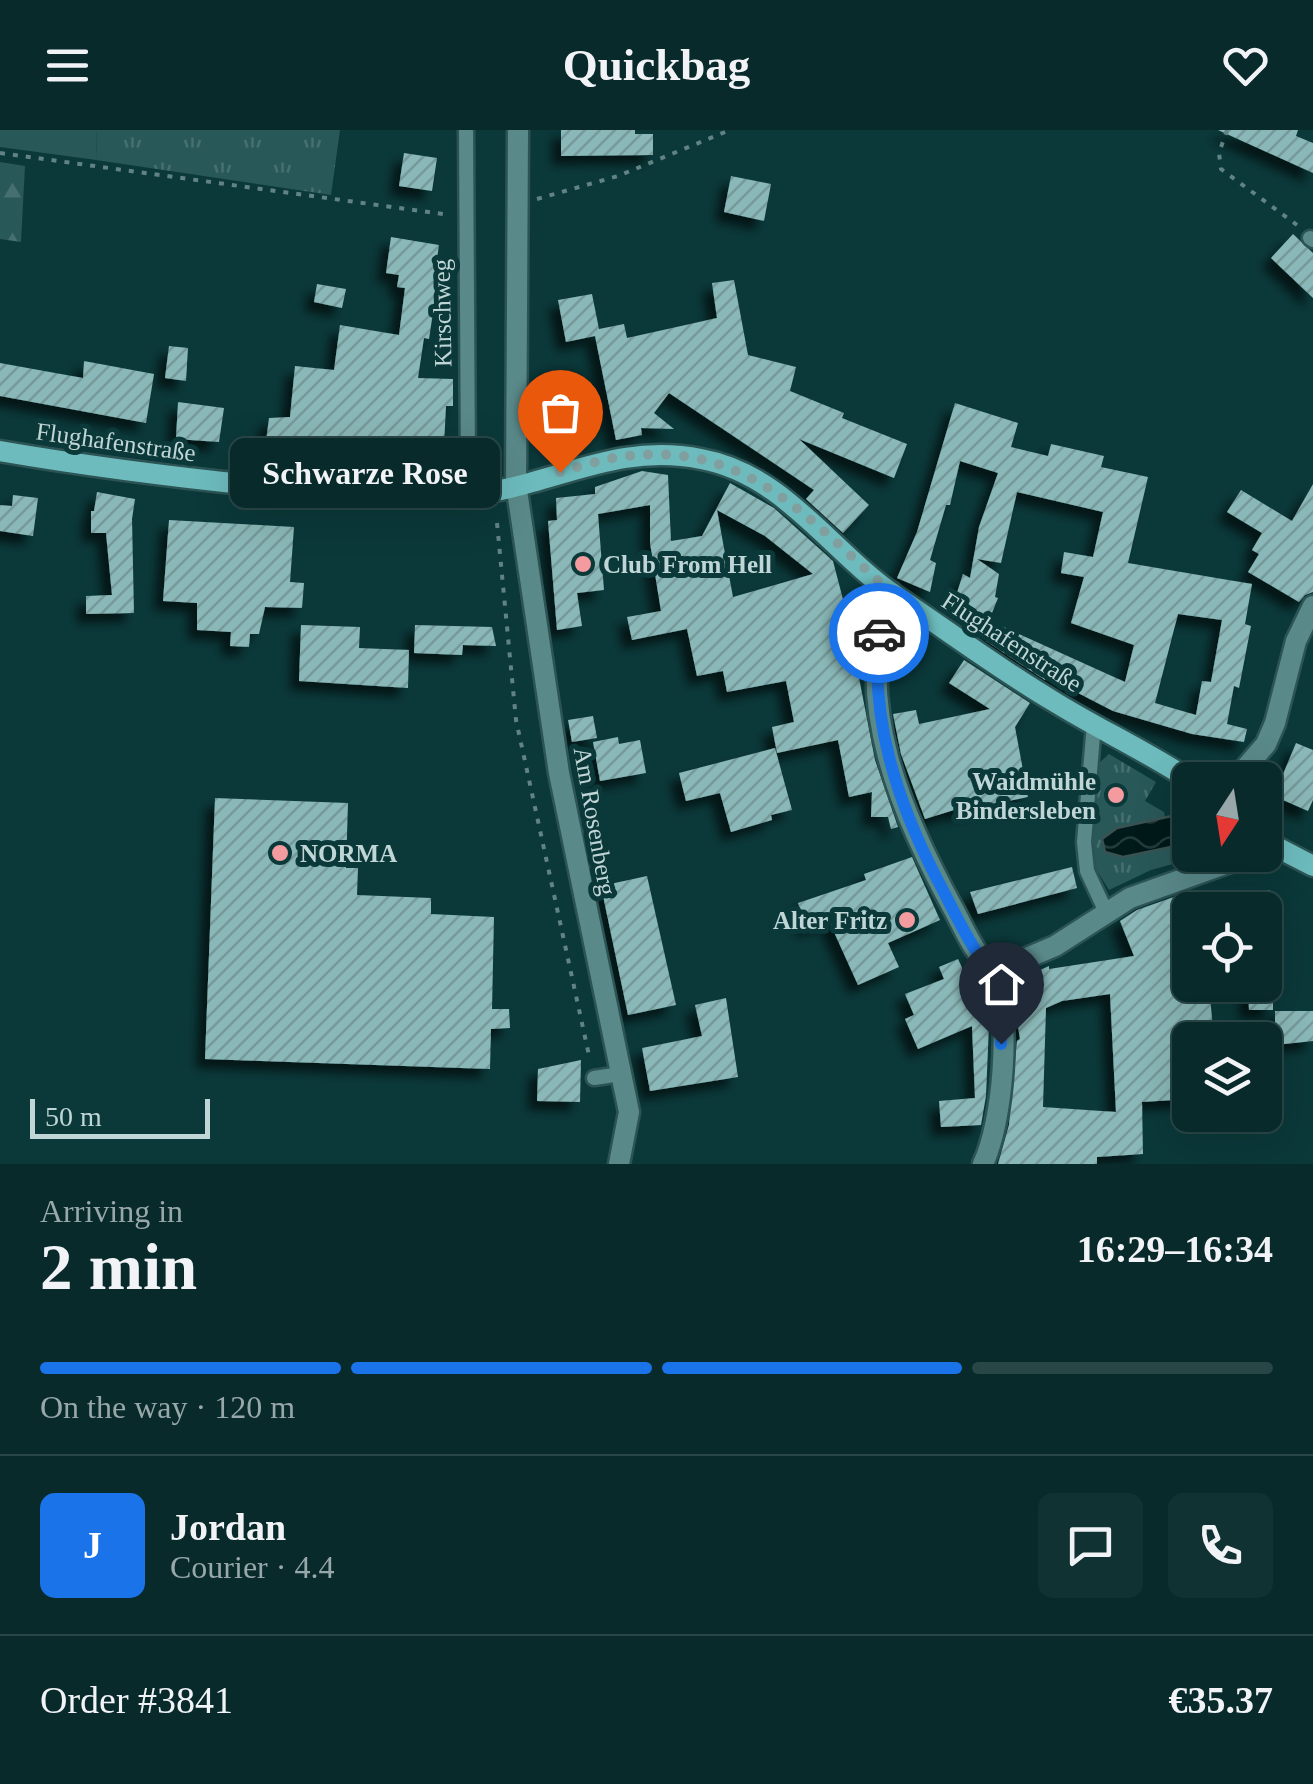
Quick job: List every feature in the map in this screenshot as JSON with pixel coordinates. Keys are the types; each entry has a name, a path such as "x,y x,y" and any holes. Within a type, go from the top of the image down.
{"street":[{"path":"516,484 518,130"},
{"name":"Flughafenstraße","path":"0,450 81,465 412,497 471,494 627,456 702,458 770,486 891,592 1052,701 1172,770"},
{"name":"Am Rosenberg","path":"516,484 559,773 628,1112 619,1164"},
{"path":"891,592 881,620 876,682 886,750 900,796 927,858 977,953 994,972 1001,1005 1002,1082 994,1139 983,1164"},
{"path":"1250,762 1266,744 1275,723 1296,642 1313,606"},
{"path":"1282,854 1313,866"},
{"path":"994,972 1055,946 1106,912 1195,872"}],"lane":[{"name":"Kirschweg","path":"466,130 471,494"},
{"name":"Flughafenstraße","path":"1094,724 1084,842 1087,871 1106,912"},
{"path":"594,1078 620,1074"}],"path":[{"path":"517,204 618,176 730,130"},
{"path":"1227,130 1219,152 1221,169 1312,239"},
{"path":"0,153 465,217"},
{"path":"496,515 516,720 594,1078"}],"green space":[{"path":"0,130 97,130 96,160 0,147"},
{"path":"97,130 340,130 331,195 96,160"},
{"path":"0,162 25,166 21,242 0,239"},
{"path":"1109,754 1156,782 1145,801 1164,812 1165,818 1117,828 1123,857 1172,847 1172,864 1109,890 1096,869 1093,843 1099,763"}],"water":[{"path":"1172,816 1172,847 1123,857 1105,852 1102,839 1117,828"}],"building":[{"path":"561,130 635,130 635,134 653,134 653,155 561,156"},
{"path":"1218,130 1298,130 1296,136 1313,143 1313,173"},
{"path":"404,153 437,158 432,191 399,186"},
{"path":"731,176 771,184 764,221 724,212"},
{"path":"1293,234 1313,253 1313,298 1271,258"},
{"path":"391,237 439,245 429,339 424,338 418,378 453,379 453,406 446,406 443,465 340,459 265,449 269,418 290,417 295,366 334,370 340,325 399,335 405,288 397,287 399,275 386,273"},
{"path":"734,280 748,355 796,367 790,391 844,413 842,418 907,444 894,478 799,439 869,505 843,533 806,499 814,490 669,393 654,413 674,429 641,428 642,435 616,440 595,336 566,342 558,300 592,294 599,329 624,324 627,338 717,318 712,283"},
{"path":"317,284 346,289 342,308 314,302"},
{"path":"169,346 188,348 186,381 165,378"},
{"path":"84,361 154,374 146,423 0,396 0,363 83,378"},
{"path":"178,402 224,408 219,442 176,439"},
{"path":"955,403 1018,423 1011,447 1048,456 1051,444 1104,456 1101,467 1148,477 1128,563 1252,584 1245,624 1251,626 1239,688 1234,686 1227,724 1247,729 1244,742 1192,734 1113,711 1047,677 1045,680 986,641 997,624 1125,682 1134,645 1071,623 1084,577 1061,573 1064,552 1093,557 1103,512 1017,492 1001,563 977,559 999,574 995,597 998,598 990,618 954,602 963,574 970,578 979,527 998,473 960,461 950,505 946,505 930,560 936,563 930,592 897,578 917,532","holes":["1178,614 1222,620 1211,682 1202,681 1196,715 1155,703"]},
{"path":"642,471 668,475 671,541 702,536 730,483 774,508 833,561 875,760 898,827 891,829 888,817 871,817 872,792 849,797 838,740 777,753 772,727 794,722 786,681 727,692 723,671 697,676 687,629 632,640 627,617 661,611 650,543 650,505 598,514 604,590 577,593 582,626 557,630 548,521 557,520 556,498 595,494 595,487","holes":["717,510 765,536 813,574 733,597"]},
{"path":"1313,484 1313,592 1299,602 1248,572 1259,554 1252,550 1262,533 1227,512 1241,490 1292,521"},
{"path":"97,492 135,499 134,613 86,614 86,596 112,595 106,533 91,533 91,511"},
{"path":"13,495 38,498 33,536 0,531 0,505 12,506"},
{"path":"169,520 294,527 290,582 304,583 302,608 265,607 259,634 250,634 249,647 230,646 231,632 197,630 197,603 163,601"},
{"path":"301,625 360,627 359,648 409,650 408,688 299,681"},
{"path":"415,625 492,627 496,646 463,645 462,655 414,653"},
{"path":"964,660 1030,703 1015,727 1028,797 925,819 901,754 893,714 916,710 919,724 990,709 949,683"},
{"path":"593,716 597,738 572,742 568,720"},
{"path":"618,737 619,744 640,740 646,773 600,781 593,742"},
{"path":"1296,743 1313,750 1313,800 1308,811 1282,800 1282,777"},
{"path":"775,748 792,810 731,832 720,793 686,801 679,773"},
{"path":"215,798 348,803 346,868 358,868 357,895 431,898 431,914 494,917 492,1009 509,1009 510,1028 491,1029 490,1069 205,1059"},
{"path":"912,857 940,920 888,943 899,967 858,985 829,921 806,928 798,903 866,880 864,874"},
{"path":"1072,867 1077,888 978,914 970,892"},
{"path":"647,876 676,1005 628,1015 601,886"},
{"path":"1172,898 1172,1002 1211,1002 1212,1022 1172,1022 1172,1100 1142,1102 1143,1154 1097,1157 1097,1164 998,1164 1009,1125 1020,1039 1011,983 1049,966 1134,956 1120,921 1137,910","holes":["1110,994 1116,1112 1043,1107 1046,1008 1062,1001"]},
{"path":"958,959 989,1025 986,1096 981,1125 941,1127 939,1101 975,1098 972,1026 918,1049 905,1019 914,1015 905,994 944,979 939,967"},
{"path":"726,998 738,1077 650,1091 642,1048 702,1036 695,1005"},
{"path":"1249,1002 1273,1002 1273,1010 1249,1010"},
{"path":"1275,1011 1313,1011 1313,1041 1282,1044 1282,1022 1275,1022"},
{"path":"581,1060 580,1102 537,1101 538,1069"}],"way so far":[{"path":"560,472 627,456 666,455 702,458 739,470 770,486 891,592 879,633"}],"place":[{"name":"Schwarze Rose","path":"560,472"},
{"name":"Club From Hell","path":"583,564"},
{"name":"Waidmühle Bindersleben","path":"1116,795"},
{"name":"NORMA","path":"280,853"},
{"name":"Alter Fritz","path":"907,920"}],"route":[{"path":"879,633 876,682 895,782 935,876 977,953 994,972 1001,1005 1001,1044"}]}
